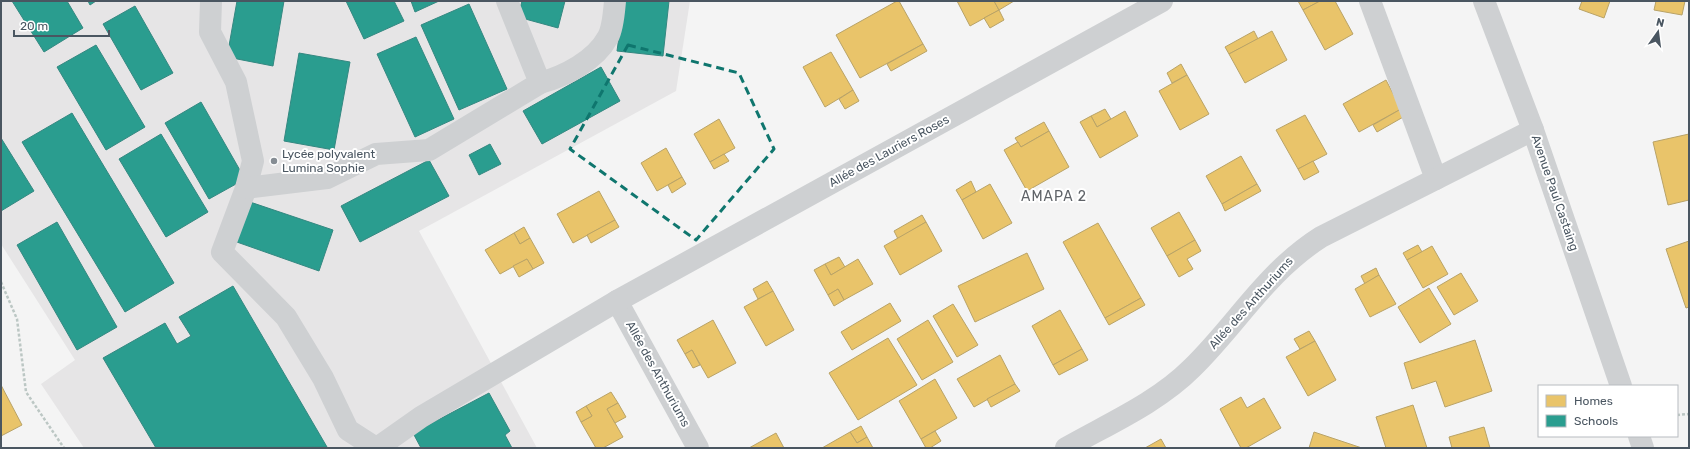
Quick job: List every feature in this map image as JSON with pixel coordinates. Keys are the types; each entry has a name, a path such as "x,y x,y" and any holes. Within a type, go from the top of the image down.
{"street":[{"path":"211,1 210,32 236,82 253,161 246,188 222,252 286,317 323,378 348,430 377,448"},
{"path":"507,1 540,83"},
{"path":"246,188 327,178 376,154 429,150 540,83 560,78 596,53 608,36 615,1"},
{"name":"Allée des Lauriers Roses","path":"377,448 421,416 617,301 1162,1"},
{"path":"1370,1 1436,179"},
{"name":"Avenue Paul Castaing","path":"1484,1 1533,130 1622,385"},
{"name":"Allée des Anthuriums","path":"1066,448 1152,399 1176,382 1209,350 1269,280 1300,250 1321,237 1533,130"},
{"name":"Allée des Anthuriums","path":"617,301 698,448"},
{"path":"1639,437 1643,448"}],"path":[{"path":"1,282 17,319 26,392 64,448"},
{"path":"1678,415 1689,414"}],"highlighted area":[{"path":"628,45 739,73 774,149 696,240 570,149"}],"shaded area":[{"name":"Lycée polyvalent Lumina Sophie","path":"1,1 690,1 676,91 419,231 537,448 84,448 41,384 75,360 1,244"}],"building: Homes":[{"path":"899,1 923,44 860,78 836,35"},
{"path":"957,1 994,1 999,10 970,26"},
{"path":"994,1 1014,1 999,10"},
{"path":"1298,1 1320,1 1303,10"},
{"path":"1320,1 1335,1 1353,34 1325,50 1303,10"},
{"path":"1582,1 1610,1 1604,18 1579,9"},
{"path":"1656,1 1685,1 1682,15 1654,10"},
{"path":"999,10 1004,20 990,28 984,18"},
{"path":"1254,31 1258,39 1229,54 1225,47"},
{"path":"1272,31 1287,60 1245,83 1229,54"},
{"path":"923,44 927,51 891,71 887,64"},
{"path":"831,52 853,90 825,107 803,67"},
{"path":"1181,64 1187,75 1172,83 1167,73"},
{"path":"1187,75 1209,114 1180,130 1159,91"},
{"path":"1386,80 1401,109 1359,132 1343,104"},
{"path":"853,90 859,101 845,109 839,99"},
{"path":"1105,109 1111,119 1097,127 1091,116"},
{"path":"1401,109 1405,116 1377,132 1373,125"},
{"path":"1125,111 1138,136 1100,158 1080,122 1091,116 1097,127"},
{"path":"1305,115 1327,154 1298,169 1276,130"},
{"path":"719,119 735,148 710,162 694,134"},
{"path":"1044,122 1049,131 1021,147 1015,138"},
{"path":"1049,131 1069,167 1027,191 1004,150 1018,142 1021,147"},
{"path":"1689,134 1689,200 1668,205 1653,142"},
{"path":"666,148 682,177 657,191 641,163"},
{"path":"724,154 729,161 714,169 710,162"},
{"path":"1241,156 1257,184 1222,204 1206,176"},
{"path":"1313,161 1319,172 1304,180 1298,169"},
{"path":"682,177 686,184 672,193 668,185"},
{"path":"971,181 976,192 962,200 956,190"},
{"path":"990,184 1012,223 983,239 962,200"},
{"path":"1257,184 1261,191 1225,211 1222,204"},
{"path":"599,191 615,220 573,243 557,214"},
{"path":"1179,212 1195,240 1167,256 1151,228"},
{"path":"922,215 926,222 898,239 894,231"},
{"path":"615,220 619,227 591,243 587,235"},
{"path":"926,222 942,251 900,275 884,246"},
{"path":"1098,223 1141,298 1105,318 1063,242"},
{"path":"524,227 530,238 520,244 514,233"},
{"path":"514,233 520,244 530,238 544,263 533,269 527,259 500,274 485,250"},
{"path":"1195,240 1201,251 1187,259 1193,269 1179,277 1167,256"},
{"path":"1689,241 1689,307 1686,308 1666,249"},
{"path":"1418,245 1422,252 1407,260 1403,253"},
{"path":"1432,246 1448,274 1423,288 1407,260"},
{"path":"1027,253 1044,289 975,322 958,286"},
{"path":"839,257 845,267 831,275 825,264"},
{"path":"527,259 533,269 519,277 513,266"},
{"path":"858,259 873,284 844,300 838,289 828,295 814,270 825,264 831,275"},
{"path":"1376,268 1379,275 1365,284 1361,276"},
{"path":"1461,273 1478,301 1454,315 1437,287"},
{"path":"1379,275 1396,304 1370,317 1355,289"},
{"path":"767,281 773,291 758,299 753,289"},
{"path":"1429,288 1451,324 1420,343 1398,307"},
{"path":"838,289 844,300 834,306 828,295"},
{"path":"773,291 794,330 766,346 744,307"},
{"path":"1141,298 1145,305 1109,325 1105,318"},
{"path":"890,303 901,321 852,350 841,332"},
{"path":"953,304 978,345 957,357 933,316"},
{"path":"1060,310 1082,349 1053,365 1032,326"},
{"path":"713,320 736,363 708,378 692,350 685,354 677,340"},
{"path":"928,320 953,362 922,380 897,339"},
{"path":"1309,331 1315,341 1300,349 1294,339"},
{"path":"888,338 917,385 858,420 829,373"},
{"path":"1475,340 1492,391 1445,407 1436,381 1412,389 1404,363"},
{"path":"1315,341 1336,380 1308,396 1286,357"},
{"path":"1082,349 1088,360 1059,375 1053,365"},
{"path":"692,350 700,365 693,368 685,354"},
{"path":"1000,355 1015,384 974,407 957,379"},
{"path":"935,379 957,418 921,439 899,401"},
{"path":"1015,384 1020,391 991,407 987,399"},
{"path":"1,385 22,425 1,436"},
{"path":"611,392 618,403 607,409 623,437 603,448 596,448 581,422 592,416 586,406"},
{"path":"1241,397 1247,408 1264,398 1281,428 1246,448 1241,448 1220,409"},
{"path":"618,403 626,417 615,423 607,409"},
{"path":"1413,405 1427,448 1386,448 1376,417"},
{"path":"586,406 592,416 581,422 576,412"},
{"path":"861,426 867,437 857,443 850,432"},
{"path":"1484,427 1490,448 1452,448 1449,437"},
{"path":"935,431 941,441 930,448 926,448 921,439"},
{"path":"850,432 857,443 867,437 873,448 822,448"},
{"path":"1314,432 1362,448 1309,448"},
{"path":"776,433 784,448 749,448"},
{"path":"1161,439 1166,448 1145,448"}],"building: Schools":[{"path":"12,1 67,1 83,28 44,52"},
{"path":"88,1 96,1 90,5"},
{"path":"237,1 284,1 273,66 227,57"},
{"path":"346,1 394,1 404,21 364,39"},
{"path":"411,1 439,1 415,12"},
{"path":"522,1 565,1 558,28 518,17"},
{"path":"624,1 669,1 663,56 617,51"},
{"path":"469,4 507,89 459,110 421,25"},
{"path":"135,6 173,73 141,90 103,24"},
{"path":"416,37 454,119 415,137 377,54"},
{"path":"96,45 145,127 106,150 57,67"},
{"path":"299,53 350,62 334,150 284,141"},
{"path":"601,67 620,101 542,144 523,111"},
{"path":"201,102 245,179 209,199 165,123"},
{"path":"72,113 174,283 125,312 22,142"},
{"path":"161,134 208,212 166,237 119,159"},
{"path":"1,138 34,191 1,211"},
{"path":"490,144 501,164 479,175 469,155"},
{"path":"429,160 449,196 360,242 341,206"},
{"path":"247,201 333,230 319,271 234,241"},
{"path":"57,222 117,327 77,350 17,245"},
{"path":"233,286 327,447 156,448 103,358 165,323 177,344 191,336 179,317"},
{"path":"489,393 510,431 505,435 512,448 421,448 413,433"}],"place":[{"name":"Lycée polyvalent Lumina Sophie","path":"274,161"}],"district":[{"name":"AMAPA 2","path":"1054,196"}]}
